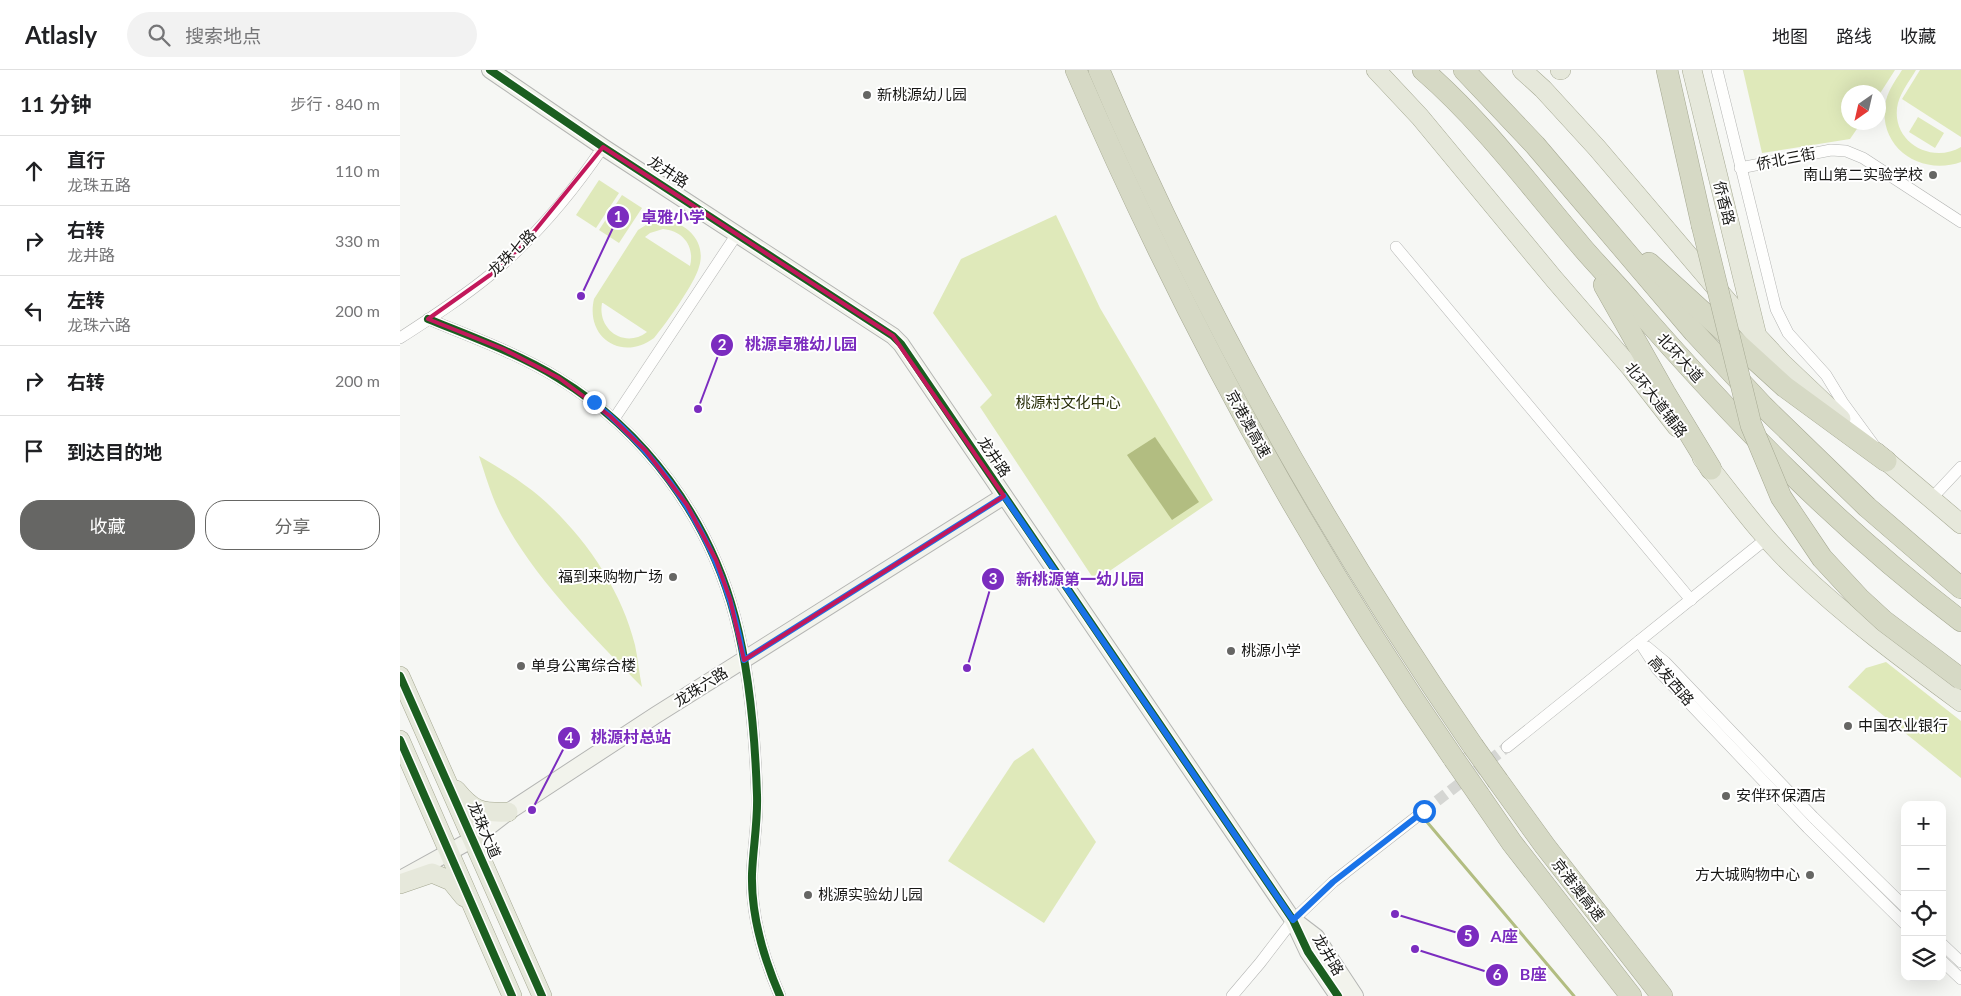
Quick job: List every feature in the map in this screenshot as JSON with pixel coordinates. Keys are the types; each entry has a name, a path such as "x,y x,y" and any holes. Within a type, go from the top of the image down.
{"highway":[{"name":"京港澳高速","path":"1076,70 1142,219 1232,397 1319,548 1360,616 1512,843 1631,996"},
{"name":"京港澳高速","path":"1099,70 1161,208 1250,382 1292,458 1386,616 1473,746 1545,846 1662,996"},
{"name":"北环大道","path":"1424,70 1484,130 1581,246 1678,357 1775,459 1847,528 1961,621"},
{"name":"北环大道","path":"1464,70 1528,138 1694,332 1776,419 1867,507 1961,588"},
{"path":"1668,70 1702,225 1751,425 1781,497 1822,558 1859,598 1884,621 1961,679"},
{"path":"1597,217 1785,387 1886,461"},
{"path":"1581,246 1711,469"}],"main road":[{"name":"北环大道辅路","path":"1376,70 1420,117 1554,279 1631,368 1766,539 1795,568 1833,601 1961,702"},
{"path":"1522,70 1562,108 1782,363 1886,461 1961,524"},
{"name":"侨香路","path":"1692,70 1757,336"},
{"name":"龙珠大道","path":"400,676 542,996"},
{"path":"400,740 478,914 511,995"},
{"path":"443,770 456,791 470,806 480,811 508,812"},
{"path":"400,884 432,873 441,875 451,881 478,914"}],"street":[{"name":"龙井路","path":"490,70 603,147 893,336 901,344 1293,920 1308,952 1338,996"},
{"path":"1717,70 1740,168 1781,322 1788,333 1826,376 1842,403 1886,461"},
{"name":"龙珠七路","path":"400,338 450,305 490,274 524,244 603,147"},
{"name":"侨北三街","path":"1740,168 1831,150 1846,151 1863,158 1961,222"},
{"path":"614,419 737,234"},
{"path":"1396,247 1690,600"},
{"path":"428,320 503,350 541,368 577,390 614,419 646,451 663,471 697,522 716,560 730,599 744,660 752,728 757,798 752,876 754,900 764,948 780,996"},
{"path":"1931,499 1961,467"},
{"name":"龙珠六路","path":"400,879 473,838 508,812 744,660 1004,496"},
{"path":"1507,747 1766,539"},
{"name":"高发西路","path":"1639,641 1665,662 1813,816 1901,903"},
{"name":"高发西路","path":"1639,641 1664,676 1808,828 1901,920"},
{"path":"1232,996 1293,920 1333,882 1424,811"},
{"name":"龙井路","path":"1293,920 1316,937 1356,996"},
{"path":"1946,948 1961,962"},
{"path":"1946,965 1961,979"}],"highlighted area":[{"path":"603,147 893,336 1004,496 744,660 730,599 716,560 687,505 646,451 610,416 559,378 503,349 428,319 490,275 524,244"}],"green space":[{"path":"1743,70 1895,70 1885,85 1841,85 1841,130 1856,130 1850,139 1762,153"},
{"path":"1902,70 1916,70 1900,98 1897,108 1897,120 1901,131 1908,140 1917,147 1938,153 1950,152 1961,147 1961,162 1932,165 1918,162 1896,146 1886,124 1886,100"},
{"path":"1920,70 1961,70 1961,137 1902,99"},
{"path":"1918,117 1944,133 1935,148 1909,132"},
{"path":"599,180 619,193 596,228 576,215"},
{"path":"622,195 642,208 619,243 599,230"},
{"name":"桃源村文化中心","path":"1056,215 1100,308 1213,500 1095,581 980,407 992,395 933,313 961,259"},
{"path":"663,220 687,229 697,242 701,258 696,274 686,293 654,338 642,345 630,348 609,342 601,335 595,325 593,313 594,299 638,230 646,225","holes":["663,229 682,236 686,241 691,252 690,266 645,237 650,233","603,303 647,332 639,337 630,338 614,334 608,329 604,321"]},
{"path":"479,456 539,496 571,527 598,563 610,583 629,624 635,645 642,687 566,606 531,564 498,510"},
{"path":"1886,662 1961,721 1961,778 1848,687 1866,668"},
{"path":"1033,748 1096,842 1044,923 948,861 1014,761"}],"shaded area":[{"path":"1155,437 1199,502 1172,520 1127,455"}],"waterway":[{"path":"1427,822 1574,996"}],"tunnel":[{"path":"1424,811 1507,747"}],"cycle path":[{"path":"490,70 603,147 893,336 901,344 1293,920 1308,952 1338,996"},
{"path":"428,319 527,361 590,399 619,424 669,480 691,512 709,545 735,617 748,683 755,750 757,795 752,889 756,920 764,952 780,996"},
{"path":"400,676 542,996"},
{"path":"400,740 512,996"}],"place":[{"name":"新桃源幼儿园","path":"867,95"},
{"name":"南山第二实验学校","path":"1933,175"},
{"name":"卓雅小学","path":"581,296"},
{"name":"桃源卓雅幼儿园","path":"698,409"},
{"name":"福到来购物广场","path":"673,577"},
{"name":"桃源小学","path":"1231,651"},
{"name":"单身公寓综合楼","path":"521,666"},
{"name":"新桃源第一幼儿园","path":"967,668"},
{"name":"中国农业银行","path":"1848,726"},
{"name":"安伴环保酒店","path":"1726,796"},
{"name":"桃源村总站","path":"532,810"},
{"name":"方大城购物中心","path":"1810,875"},
{"name":"桃源实验幼儿园","path":"808,895"},
{"name":"A座","path":"1395,914"},
{"name":"B座","path":"1415,949"}],"route":[{"path":"594,402 646,451 675,487 697,522 716,560 730,599 744,660 1004,496 1293,920 1333,882 1424,811"}]}
